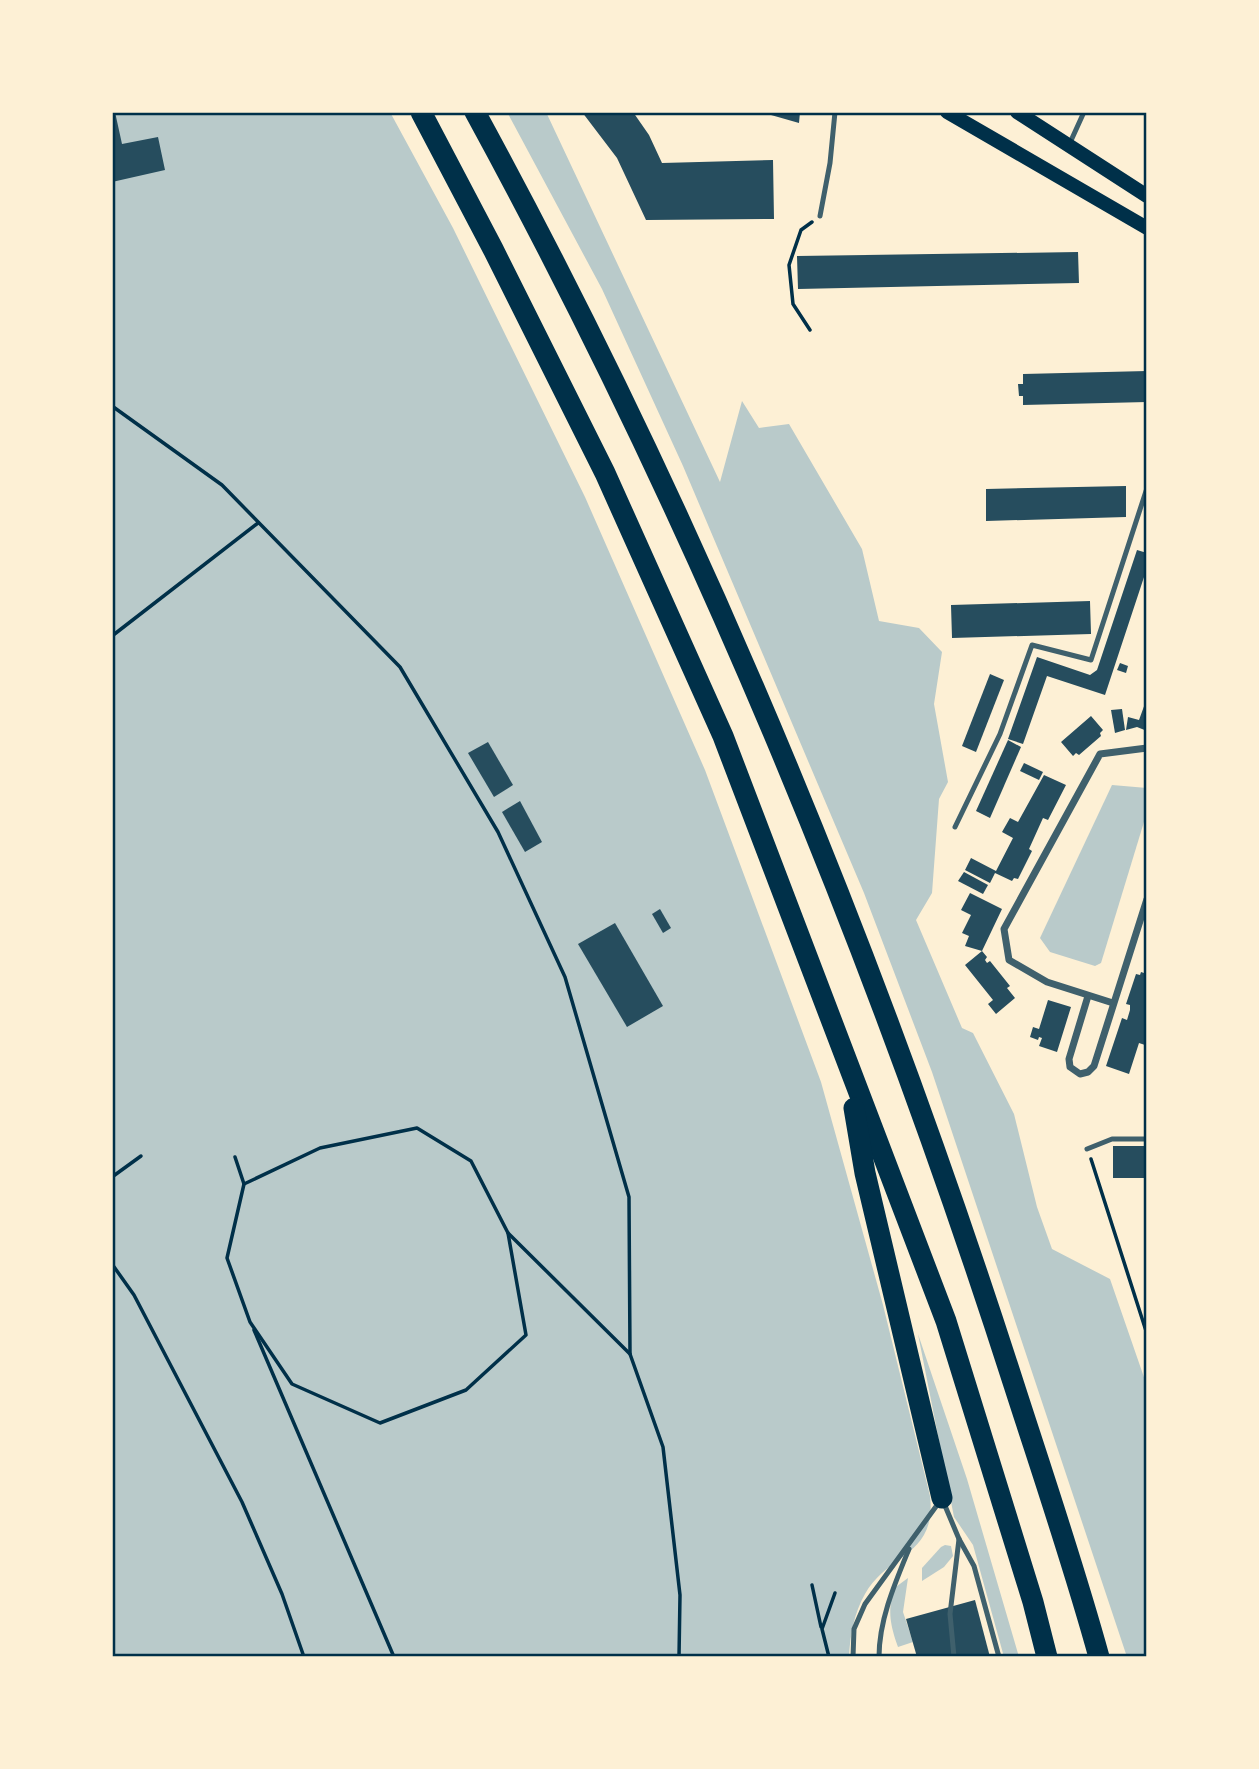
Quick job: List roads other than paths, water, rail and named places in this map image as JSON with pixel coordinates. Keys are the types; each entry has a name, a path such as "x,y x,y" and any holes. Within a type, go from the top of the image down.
{"highway":[{"path":"421,112 566,394 647,565 723,736 946,1321 1047,1657"},
{"path":"475,112 595,345 701,569 842,901 960,1222 1100,1656"},
{"path":"846,1061 865,1173 942,1498"}],"main road":[{"path":"947,112 1147,228"},
{"path":"1017,112 1147,196"}],"street":[{"path":"1113,1003 1047,982 1009,960 1004,929 1100,754 1147,748"},
{"path":"1088,996 1069,1059 1070,1067 1080,1074 1088,1072 1094,1066 1147,899"}],"lane":[{"path":"820,216 830,163 835,112"},
{"path":"1069,145 1084,112"},
{"path":"955,827 1000,734 1032,645 1091,660 1147,488"},
{"path":"1087,1149 1112,1139 1147,1139"},
{"path":"853,1657 854,1629 864,1604 942,1498"},
{"path":"942,1498 974,1566 999,1657"},
{"path":"879,1657 891,1593 912,1539"},
{"path":"954,1657 950,1614 959,1539"}]}
